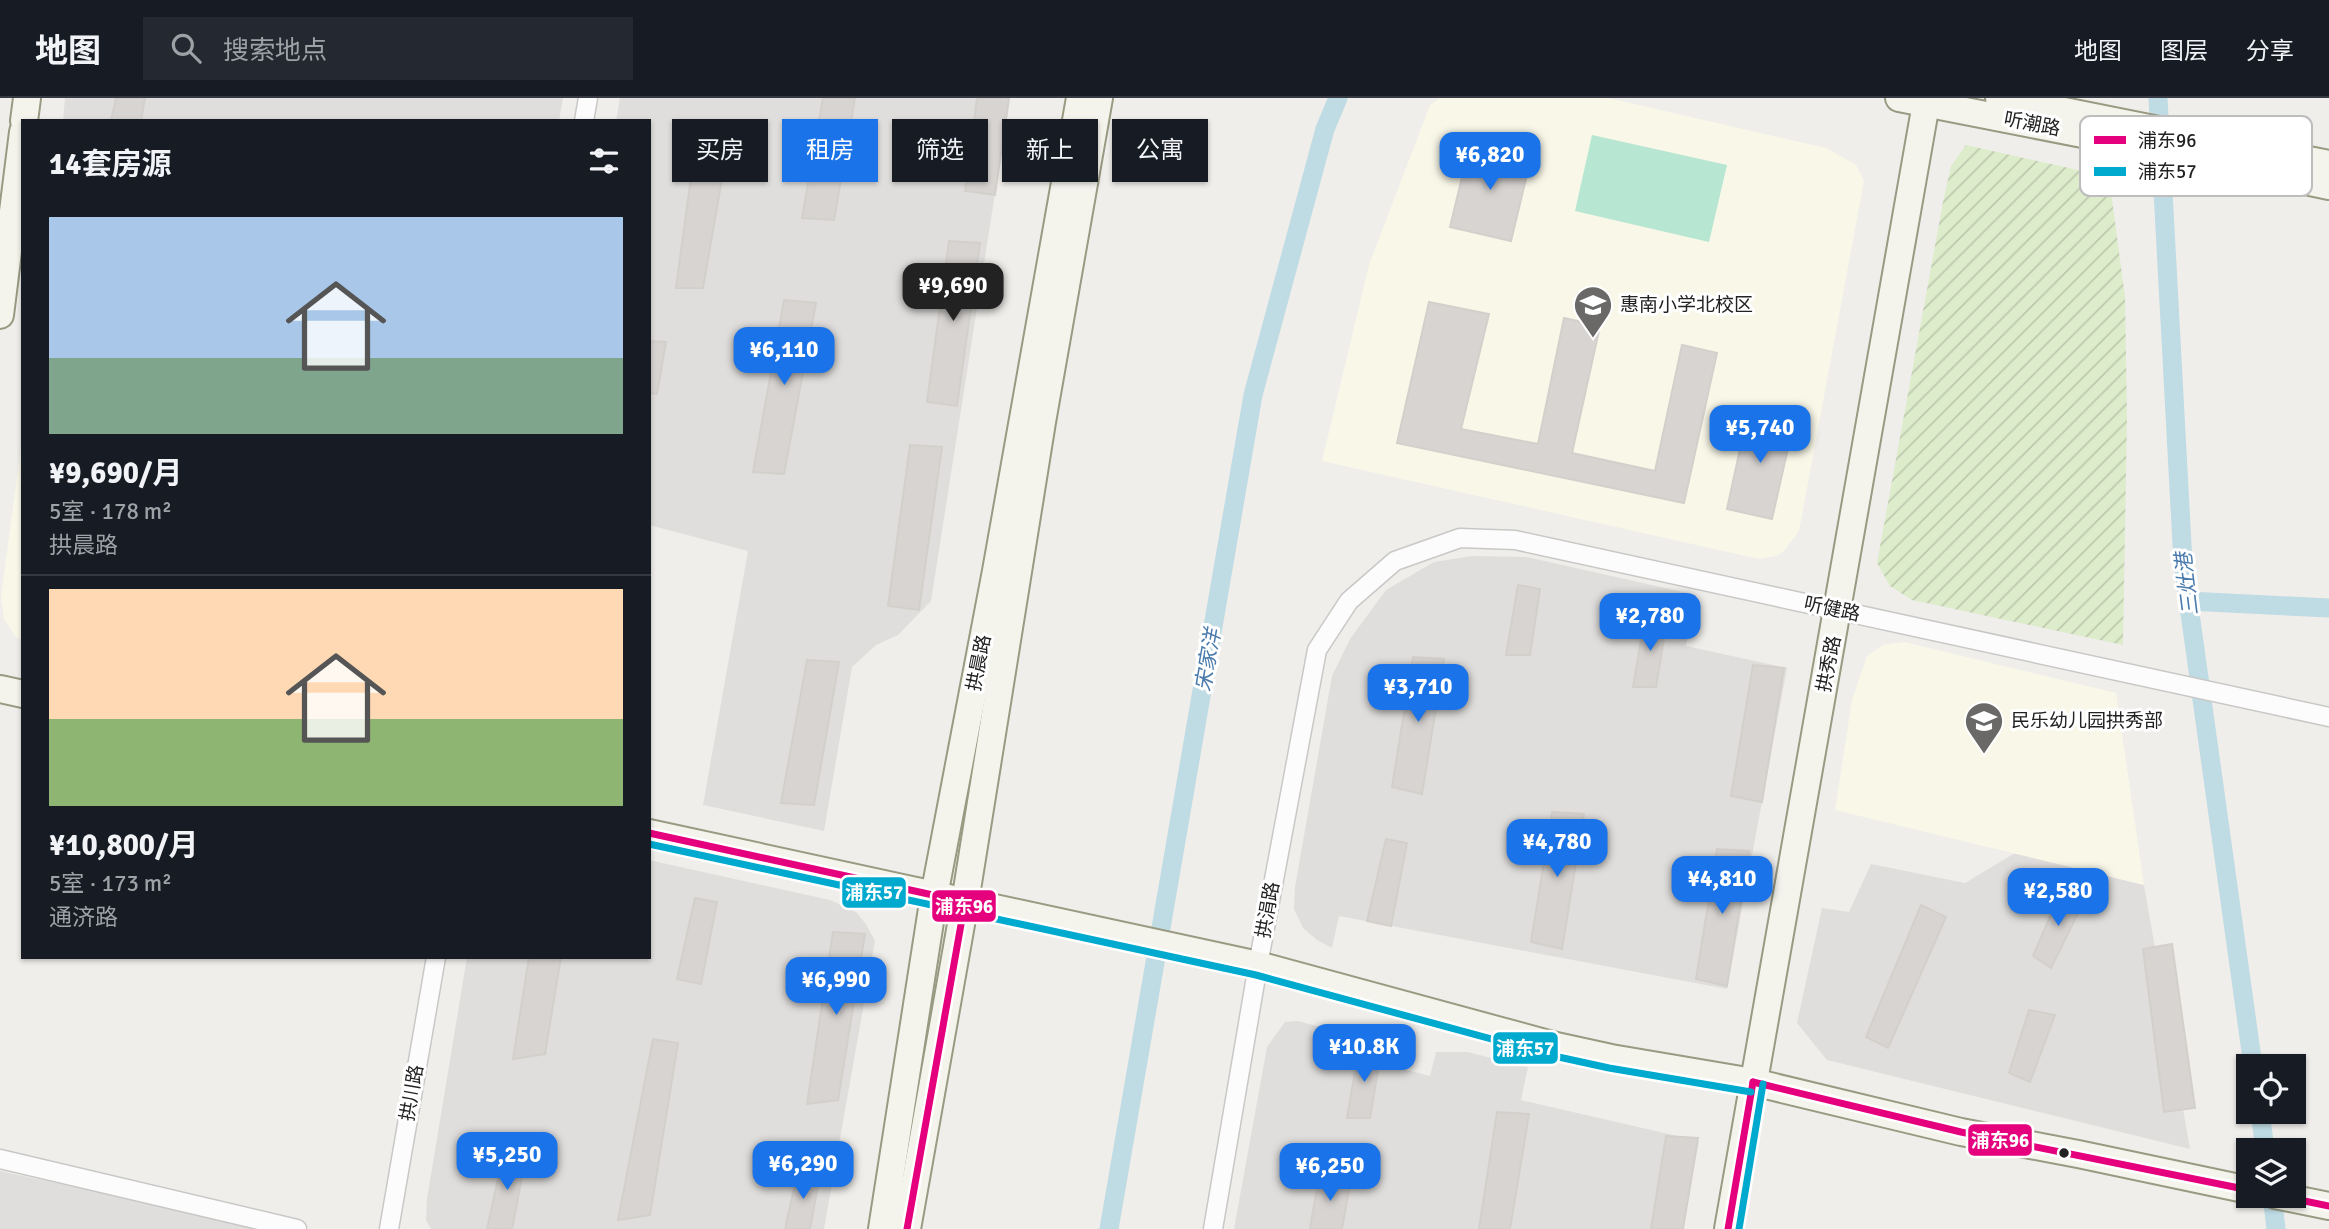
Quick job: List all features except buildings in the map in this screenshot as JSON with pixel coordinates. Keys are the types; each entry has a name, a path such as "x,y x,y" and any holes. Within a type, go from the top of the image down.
{"street":[{"path":"24,119 27,98"},
{"path":"584,119 588,98"},
{"name":"拱晨路","path":"882,1229 934,897 996,571 1080,98"},
{"name":"拱晨路","path":"907,1229 965,902 1042,422 1099,98"},
{"name":"听潮路","path":"1899,98 2080,125"},
{"name":"听潮路","path":"1999,98 2080,121"},
{"name":"拱秀路","path":"1728,1229 1927,101"},
{"path":"0,315 21,148"},
{"name":"听潮路","path":"2312,181 2329,186"},
{"name":"听健路","path":"1349,601 1395,561 1460,538 1514,540 2329,717"},
{"name":"拱涓路","path":"1213,1229 1258,965 1317,650 1349,601"},
{"path":"0,689 21,694"},
{"path":"651,833 934,897 1258,965 1556,1046 1753,1082 1961,1132 2236,1188"},
{"name":"拱川路","path":"389,1229 436,959"},
{"path":"0,1159 297,1229"},
{"path":"2306,1201 2325,1205"}],"shaded area":[{"path":"65,98 563,98 559,119 63,119"},
{"path":"620,98 1010,98 1007,119 1002,119 1002,149 931,601 898,635 876,645 852,667 824,831 703,805 748,551 651,526 651,119 616,119"},
{"name":"惠南小学北校区","path":"1440,98 1608,98 1826,148 1856,165 1864,181 1799,531 1784,551 1776,556 1759,559 1322,461 1369,265 1430,105"},
{"path":"21,449 21,639 16,637 4,619 1,596"},
{"path":"1472,556 1527,557 1696,595 1686,646 1787,668 1727,989 1339,916 1332,948 1303,928 1294,909 1295,887 1332,676 1350,639 1386,590 1434,562"},
{"name":"民乐幼儿园拱秀部","path":"1904,642 2116,693 2144,885 1835,810 1852,700 1867,656 1883,645"},
{"path":"2015,853 2144,885 2190,1149 1827,1060 1797,1023 1822,908 1849,912 1871,864 1965,883"},
{"path":"651,860 830,900 856,912 866,924 875,941 824,1229 431,1229 426,1220 427,1199 467,959 651,959"},
{"path":"1298,1021 1386,1045 1384,1064 1430,1076 1436,1052 1467,1052 1528,1067 1521,1100 1699,1141 1683,1229 1234,1229 1267,1047 1285,1022"},
{"path":"0,1171 270,1229 0,1229"}],"green space":[{"path":"1592,135 1727,165 1709,242 1575,211"},
{"path":"1966,145 2080,171 2080,196 2112,196 2125,297 2127,415 2123,645 1912,600 1890,586 1877,563 1951,166"}],"waterway":[{"name":"宋家洋","path":"1109,1229 1253,395 1325,129 1338,98"},
{"name":"三灶港","path":"2158,98 2159,116"},
{"name":"三灶港","path":"2163,196 2183,563 2251,1054"},
{"path":"2188,601 2329,608"},
{"name":"三灶港","path":"2262,1124 2263,1138"},
{"name":"三灶港","path":"2274,1208 2276,1229"}],"transit line":[{"name":"浦东96","path":"651,833 965,902 907,1229"},
{"name":"浦东57","path":"651,844 1256,975 1554,1056 1751,1092"},
{"name":"浦东96","path":"1753,1082 1961,1132 2236,1187"},
{"name":"浦东96","path":"1728,1229 1753,1082"},
{"name":"浦东57","path":"1739,1229 1763,1084"},
{"name":"浦东96","path":"2306,1201 2329,1206"}],"place":[{"name":"惠南小学北校区","path":"1593,339"},
{"name":"民乐幼儿园拱秀部","path":"1984,755"}]}
